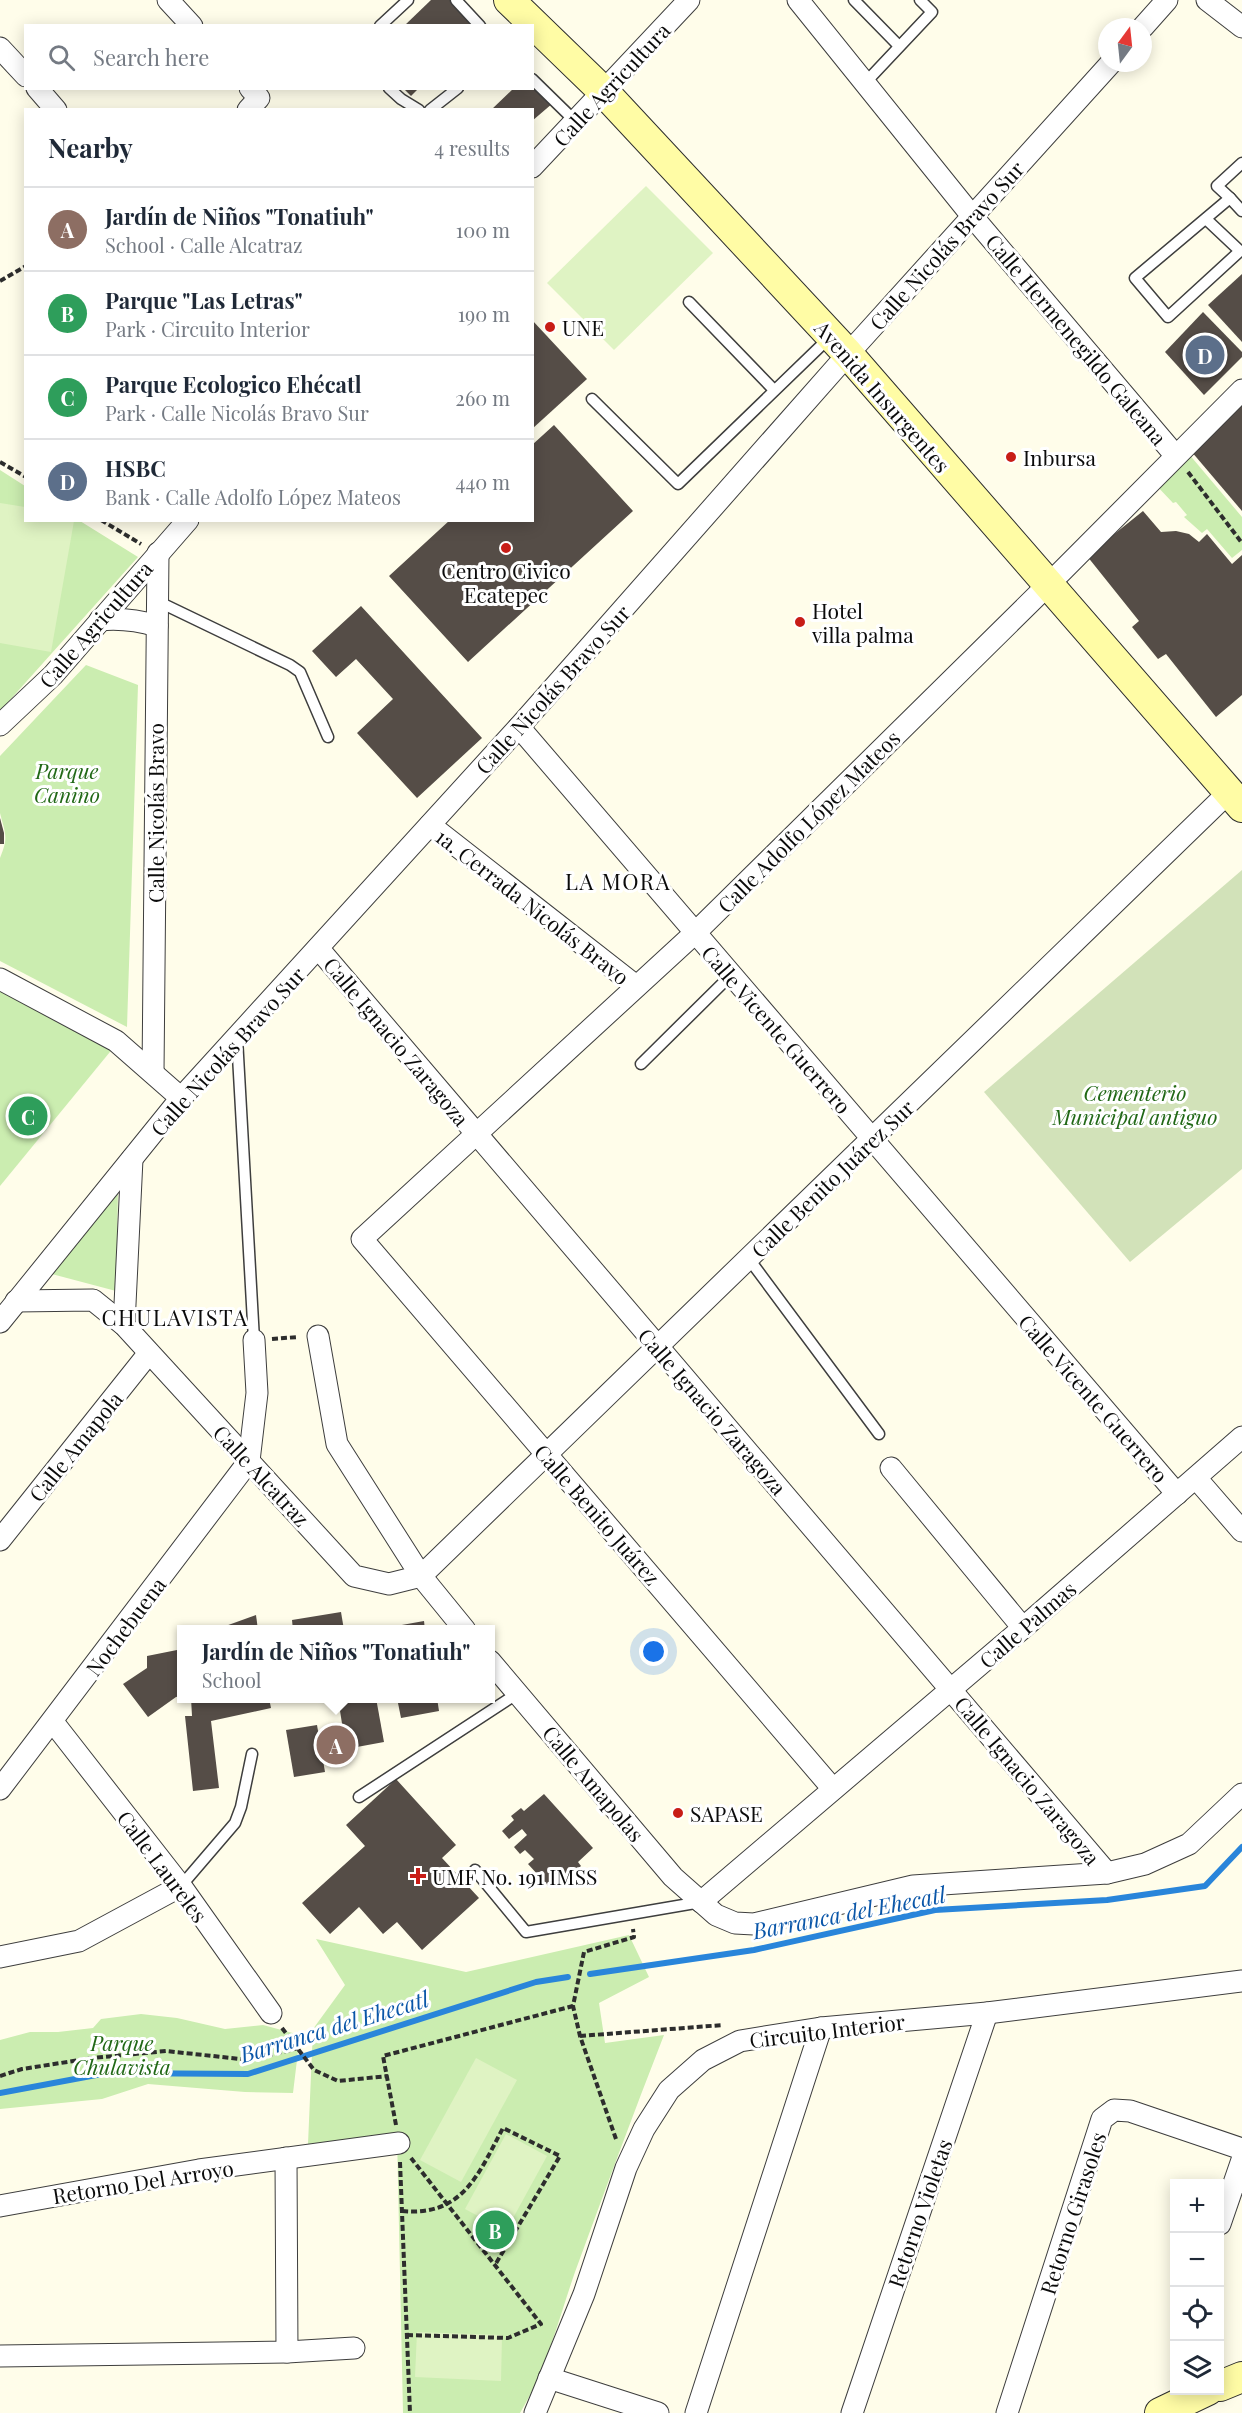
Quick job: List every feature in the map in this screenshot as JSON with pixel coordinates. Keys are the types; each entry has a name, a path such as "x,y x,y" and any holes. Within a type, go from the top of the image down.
{"main road":[{"name":"Avenida Insurgentes","path":"509,0 532,24"},
{"name":"Avenida Insurgentes","path":"534,26 604,92 840,345 1048,585 1238,792"},
{"path":"1224,2383 1242,2377"},
{"path":"1160,2413 1195,2395"}],"street":[{"path":"168,0 190,24"},
{"name":"Calle Agricultura","path":"534,165 689,0"},
{"name":"Calle Hermenegildo Galeana","path":"798,0 972,216 1175,455"},
{"path":"1151,18 1167,0"},
{"path":"1207,0 1242,27"},
{"path":"0,48 24,74"},
{"name":"Calle Nicolás Bravo Sur","path":"0,1322 181,1098 519,727 840,345 972,216 1103,72"},
{"path":"39,90 54,108"},
{"path":"250,108 259,98 252,90"},
{"name":"Calle Adolfo López Mateos","path":"362,1239 695,933 1242,390"},
{"name":"Calle Agricultura","path":"0,725 53,675 186,522"},
{"name":"Calle Nicolás Bravo","path":"153,1073 158,553"},
{"path":"100,620 129,619 157,626"},
{"name":"Calle Vicente Guerrero","path":"519,727 1177,1494"},
{"name":"Calle Benito Juárez Sur","path":"421,1576 1238,792"},
{"name":"1a. Cerrada Nicolás Bravo","path":"430,825 636,986"},
{"name":"Calle Ignacio Zaragoza","path":"318,948 1107,1873"},
{"path":"0,979 116,1041 181,1098"},
{"path":"123,1325 132,1159"},
{"name":"Calle Benito Juárez","path":"362,1239 833,1789"},
{"name":"Calle Alcatraz","path":"16,1301 93,1300 123,1325 354,1576 389,1584 421,1576"},
{"path":"318,1336 337,1444 421,1576 462,1625"},
{"path":"249,1461 257,1393 254,1340"},
{"name":"Calle Amapola","path":"0,1540 149,1353"},
{"name":"Calle Palmas","path":"701,1902 1023,1628 1242,1437"},
{"name":"Nochebuena","path":"0,1789 249,1461"},
{"path":"891,1468 1023,1628"},
{"name":"Calle Vicente Guerrero","path":"1196,1478 1242,1531"},
{"name":"Calle Amapolas","path":"495,1666 673,1877 716,1915 735,1923 754,1924 914,1886 1107,1873 1145,1864 1189,1844 1242,1794"},
{"name":"Calle Laureles","path":"53,1722 181,1886 271,2013"},
{"path":"0,1957 80,1941 181,1886"},
{"name":"Circuito Interior","path":"535,2413 584,2294 626,2168 644,2129 669,2090 703,2060 740,2041 821,2028 987,2013 1242,1981"},
{"name":"Retorno Violetas","path":"852,2413 987,2013"},
{"path":"696,2413 821,2028"},
{"name":"Retorno Girasoles","path":"1007,2413 1102,2120 1113,2110 1130,2111 1242,2149"},
{"name":"Retorno Del Arroyo","path":"0,2206 199,2170 399,2143"},
{"path":"286,2158 287,2352"},
{"path":"1224,2212 1242,2160"},
{"path":"0,2356 287,2352 354,2348"},
{"path":"549,2378 658,2413"}],"lane":[{"path":"382,24 408,0"},
{"path":"456,0 478,24"},
{"path":"854,0 899,46"},
{"path":"866,82 932,12 920,0"},
{"path":"534,81 576,122"},
{"path":"392,90 416,108"},
{"path":"433,108 455,90"},
{"path":"1242,163 1217,186 1242,211"},
{"path":"1206,219 1240,251 1168,317 1135,278 1230,198"},
{"path":"689,302 774,390"},
{"path":"592,399 678,484 774,390 840,345"},
{"path":"157,601 290,665 300,672 328,737"},
{"path":"641,1064 731,975"},
{"path":"237,1037 254,1340"},
{"path":"749,1259 879,1434"},
{"path":"359,1797 518,1693"},
{"path":"181,1886 235,1823 241,1807 252,1754"},
{"path":"475,1870 526,1932 701,1902"}],"path":[{"path":"0,281 24,267"},
{"path":"1175,455 1242,543"},
{"path":"0,462 24,476"},
{"path":"104,522 158,553"},
{"path":"254,1340 318,1336"},
{"path":"626,2168 580,2036 573,2006 584,1952 633,1937"},
{"path":"410,2413 399,2143 383,2056 573,2006"},
{"path":"271,2013 314,2070 338,2081 388,2076"},
{"path":"580,2036 734,2024"},
{"path":"0,2076 22,2069 93,2058 166,2051 250,2060 298,2048"},
{"path":"402,2211 426,2210 454,2201 472,2183 503,2128 560,2156 495,2265"},
{"path":"399,2143 541,2324 508,2338 407,2335"}],"green space":[{"path":"646,186 713,253 614,350 547,283"},
{"path":"1188,453 1242,517 1242,550 1232,558 1207,529 1202,533 1184,517 1187,515 1176,502 1173,503 1155,484"},
{"path":"0,470 24,485 24,522 82,522 138,557 0,711"},
{"path":"0,503 24,507 24,522 74,522 51,652 0,643"},
{"name":"Parque Canino","path":"86,665 138,685 127,1027 0,961 0,858 5,830 0,813 0,756"},
{"name":"Cementerio Municipal antiguo","path":"1242,870 1242,1169 1130,1262 984,1092"},
{"path":"0,990 114,1047 0,1186"},
{"path":"118,1189 116,1291 48,1273"},
{"path":"629,1935 649,1977 599,2003 605,2043 664,2035 575,2272 551,2344 529,2397 520,2413 403,2413 397,2135 308,2144 313,2029 345,1985 316,1939 466,1972"},
{"name":"Parque Chulavista","path":"141,2014 177,2018 225,2029 263,2025 300,2035 293,2093 245,2092 148,2084 102,2099 0,2109 0,2040 30,2032 93,2028 101,2019"},
{"path":"476,2058 517,2080 461,2182 420,2160"},
{"path":"506,2134 547,2156 506,2231 465,2209"},
{"path":"417,2332 502,2335 501,2381 415,2377"}],"building":[{"path":"431,0 454,0 477,24 406,24"},
{"path":"534,83 553,103 534,119 534,108 493,108 512,90 534,90"},
{"path":"405,90 417,90 411,96"},
{"path":"1242,274 1242,342 1208,305"},
{"path":"1203,312 1242,352 1242,357 1204,395 1165,352"},
{"path":"534,322 587,379 534,427"},
{"path":"1242,404 1242,511 1191,451"},
{"name":"Centro Civico Ecatepec","path":"554,425 633,511 468,662 389,576 448,522 534,522 534,443"},
{"path":"1143,511 1161,532 1176,531 1189,534 1199,542 1207,534 1232,564 1242,555 1242,695 1216,717 1166,654 1158,659 1132,627 1139,621 1087,556"},
{"path":"361,606 482,738 417,798 357,733 393,699 356,659 336,677 312,651"},
{"path":"0,818 4,833 4,844 0,844"},
{"path":"341,1612 343,1625 292,1625 292,1620"},
{"path":"256,1615 257,1625 228,1625"},
{"path":"424,1621 424,1625 402,1625"},
{"path":"177,1650 177,1697 148,1717 123,1684 147,1668 147,1656"},
{"path":"191,1703 270,1703 271,1708 211,1721 219,1788 193,1791 185,1716 192,1716"},
{"path":"339,1703 377,1703 384,1742 346,1749"},
{"path":"398,1703 438,1703 439,1711 401,1718"},
{"path":"317,1725 325,1772 294,1777 286,1730"},
{"path":"396,1779 456,1845 442,1858 479,1898 422,1950 397,1922 383,1934 359,1907 330,1934 302,1903 365,1846 346,1825"},
{"path":"544,1794 593,1848 578,1862 581,1866 566,1879 562,1875 549,1887 528,1864 534,1859 525,1850 520,1854 514,1847 527,1835 522,1829 509,1839 502,1831 514,1820 511,1816 521,1808 524,1811"}],"waterway":[{"name":"Barranca del Ehecatl","path":"590,1974 754,1950 935,1910 1107,1900 1205,1886 1242,1847"},
{"name":"Barranca del Ehecatl","path":"0,2093 107,2073 248,2074 536,1982 568,1977"}],"place":[{"name":"UNE","path":"550,327"},
{"name":"HSBC","path":"1205,355"},
{"name":"Inbursa","path":"1011,457"},
{"name":"Centro Civico Ecatepec","path":"506,548"},
{"name":"Hotel villa palma","path":"800,622"},
{"name":"Parque Ecologico Ehécatl","path":"28,1116"},
{"name":"Jardín de Niños \"Tonatiuh\"","path":"336,1745"},
{"name":"SAPASE","path":"678,1813"},
{"name":"UMF No. 191 IMSS","path":"418,1876"},
{"name":"Parque \"Las Letras\"","path":"495,2230"}],"district":[{"name":"LA MORA","path":"618,881"},
{"name":"CHULAVISTA","path":"175,1317"}]}
